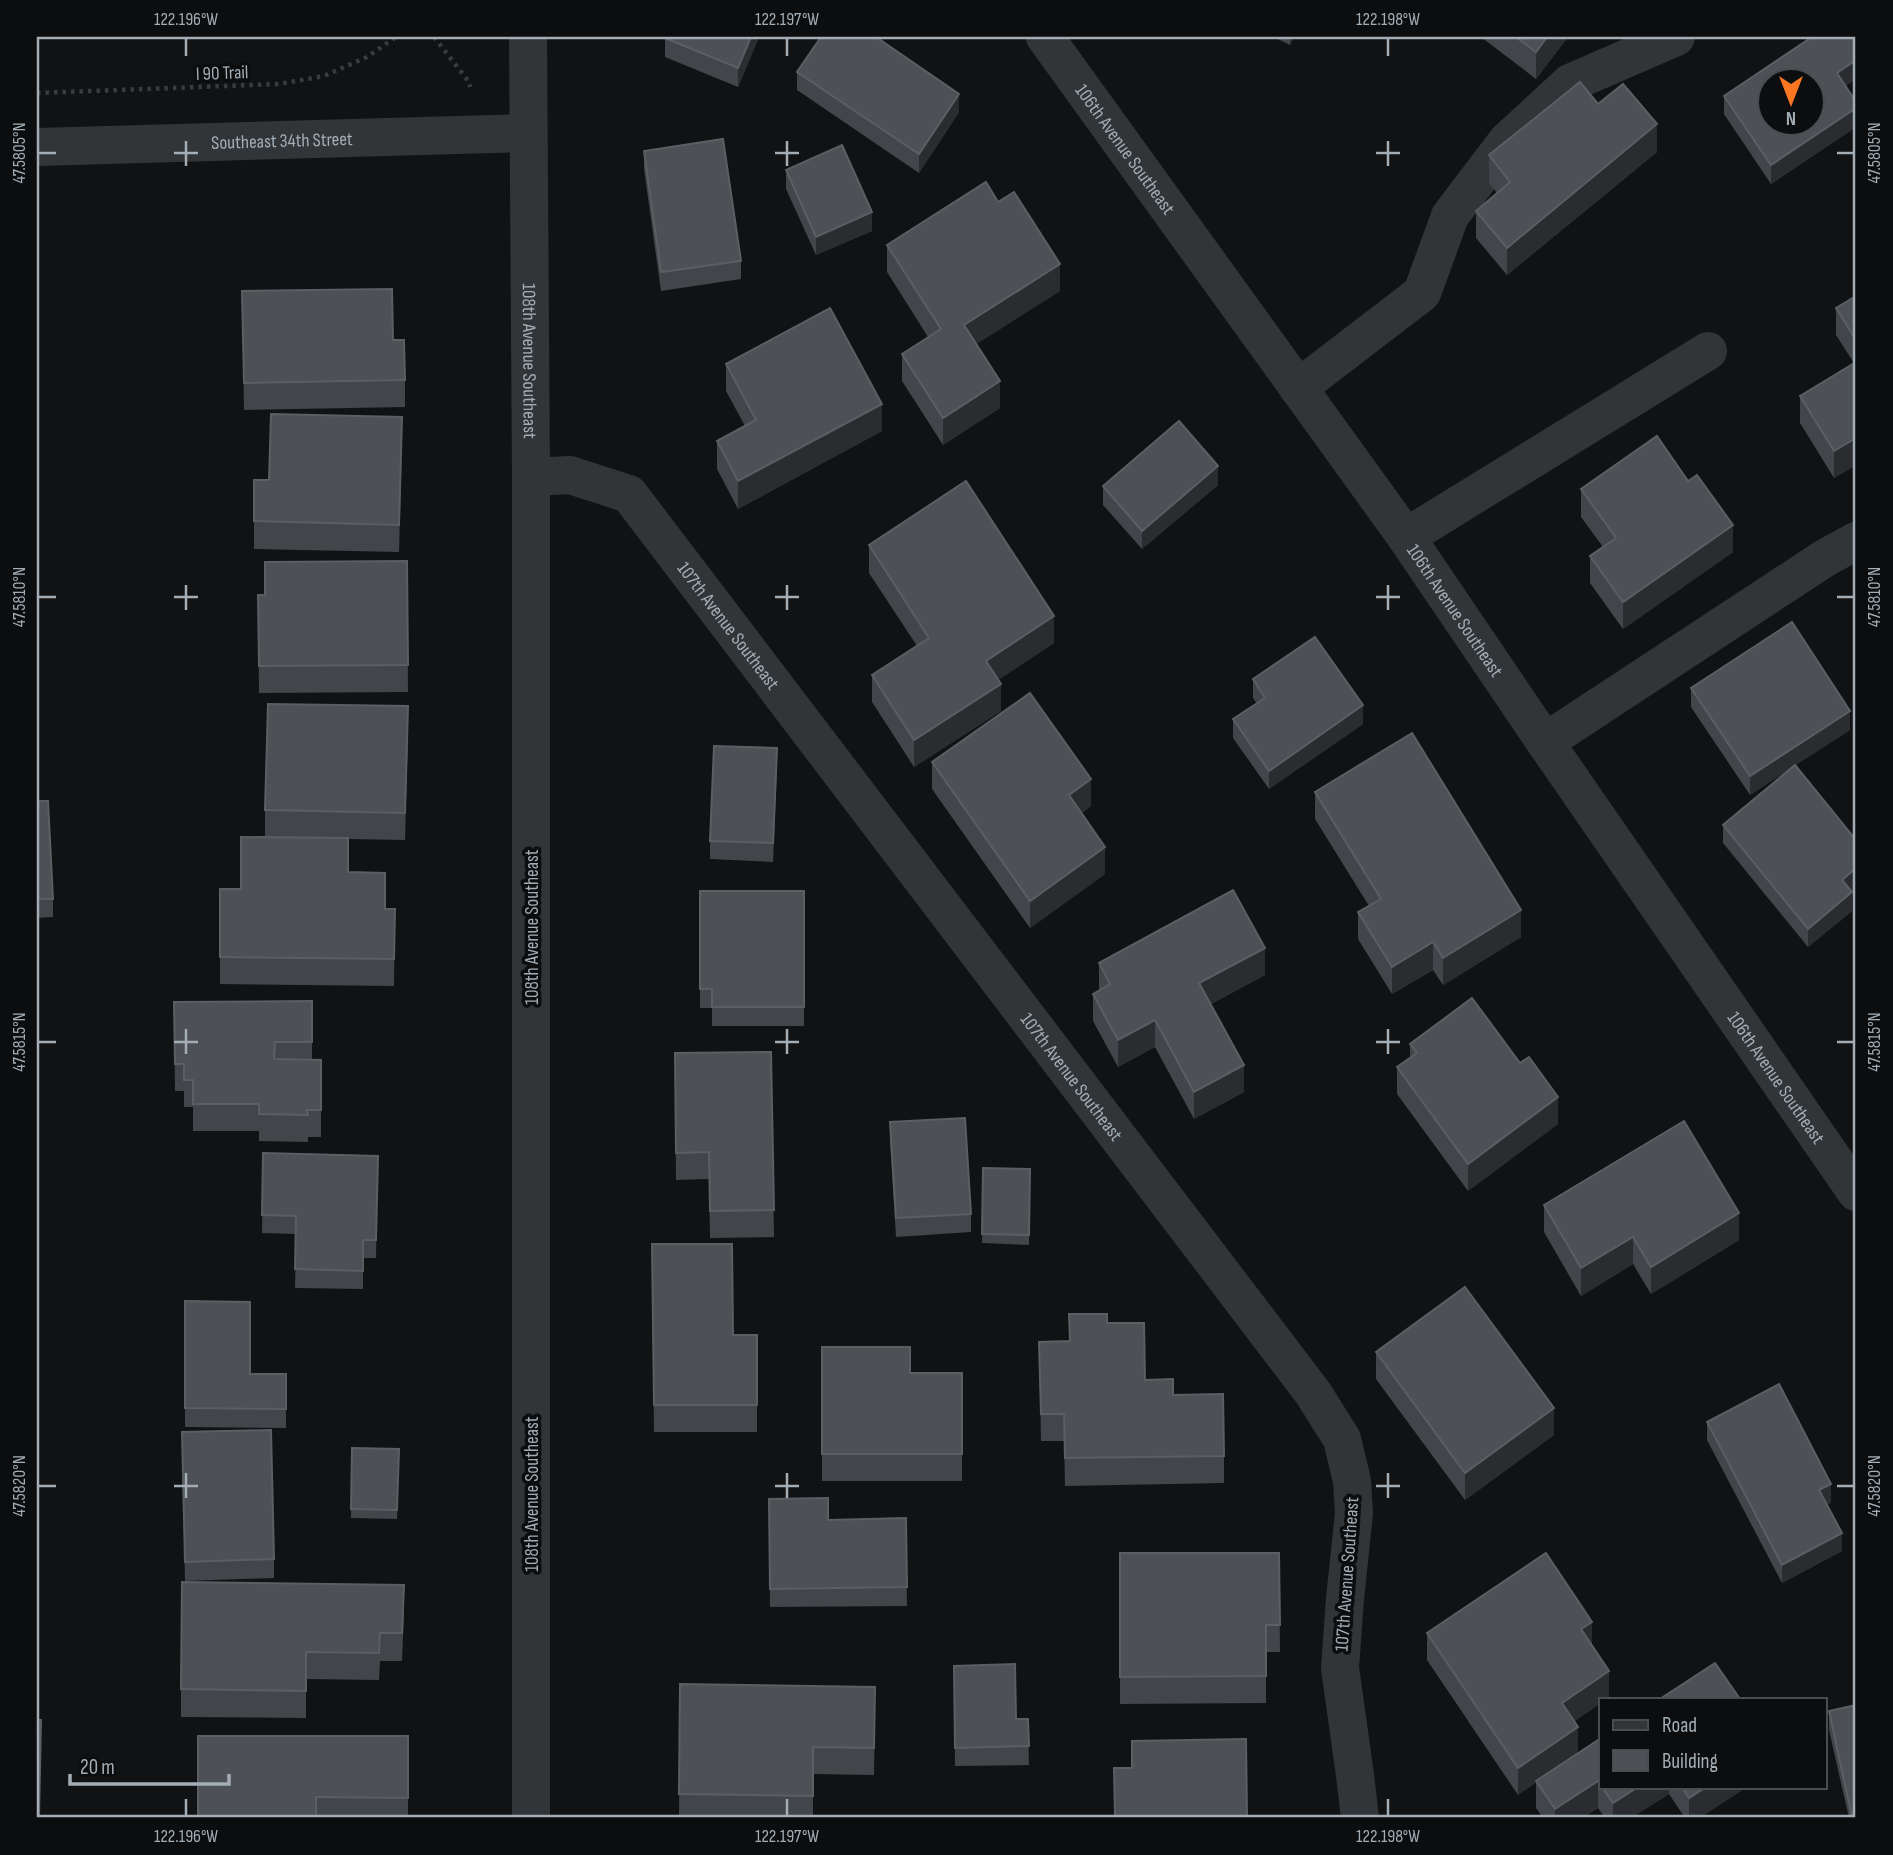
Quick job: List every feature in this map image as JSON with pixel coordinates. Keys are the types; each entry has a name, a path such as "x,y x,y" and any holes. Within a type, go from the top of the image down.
{"street":[{"name":"108th Avenue Southeast","path":"528,37 531,477 530,1818"},
{"name":"106th Avenue Southeast","path":"1045,37 1406,537 1856,1192"},
{"path":"1298,388 1422,293 1450,216 1507,141 1570,83 1676,37"},
{"name":"Southeast 34th Street","path":"37,147 528,133"},
{"path":"1406,537 1708,351"},
{"name":"107th Avenue Southeast","path":"531,477 570,475 629,494 1313,1393 1342,1439 1352,1481 1354,1513 1340,1668 1360,1818"},
{"path":"1545,742 1856,541"}],"path":[{"name":"I 90 Trail","path":"37,93 279,84 324,76 367,57 396,37"},
{"path":"434,37 469,82"}],"building":[{"path":"665,37 751,37 738,68"},
{"path":"821,37 876,37 959,94 919,154 797,72"},
{"path":"1516,37 1547,37 1536,52"},
{"path":"1812,37 1856,37 1856,60 1837,73 1856,102 1856,108 1826,128 1826,66 1769,66"},
{"path":"1756,75 1756,136 1814,136 1771,165 1724,96"},
{"path":"1580,82 1598,104 1623,84 1657,124 1507,248 1476,211 1510,182 1489,155"},
{"path":"723,139 741,261 661,272 644,151"},
{"path":"842,145 872,212 816,237 786,170"},
{"path":"986,182 998,202 1014,192 1060,264 964,325 1000,381 943,418 902,354 941,329 887,245"},
{"path":"392,289 393,340 404,340 405,380 244,383 242,291"},
{"path":"1856,296 1856,340 1836,308"},
{"path":"830,308 882,404 738,481 717,441 756,420 726,364"},
{"path":"1856,362 1856,438 1834,451 1800,396"},
{"path":"271,414 402,417 399,525 254,521 254,480 269,480"},
{"path":"1179,421 1218,466 1142,531 1103,486"},
{"path":"1657,436 1688,481 1697,475 1733,525 1623,602 1590,556 1616,538 1581,489"},
{"path":"966,481 1054,616 986,661 1001,684 914,740 872,675 929,638 869,545"},
{"path":"407,561 408,665 259,666 258,595 265,595 265,562"},
{"path":"1792,622 1850,711 1750,776 1691,688"},
{"path":"1315,637 1363,705 1269,771 1233,719 1265,698 1253,679"},
{"path":"1030,693 1091,779 1069,795 1105,847 1030,901 932,762"},
{"path":"268,704 408,706 405,813 265,810"},
{"path":"1412,733 1521,910 1443,958 1433,942 1392,967 1358,912 1381,899 1315,792"},
{"path":"714,746 777,748 773,843 710,841"},
{"path":"1795,765 1856,840 1856,868 1842,880 1852,892 1808,929 1723,825"},
{"path":"37,801 48,801 53,899 37,899"},
{"path":"241,837 348,838 348,872 385,873 385,909 395,909 394,959 220,957 220,889 241,889"},
{"path":"1233,890 1265,948 1199,983 1244,1065 1194,1092 1155,1020 1118,1040 1093,994 1110,984 1099,963"},
{"path":"700,891 804,891 804,1007 712,1007 712,989 700,989"},
{"path":"1472,998 1520,1063 1529,1057 1558,1097 1468,1164 1397,1067 1417,1053 1410,1044"},
{"path":"312,1001 312,1042 275,1042 274,1059 321,1060 321,1110 307,1110 308,1115 259,1114 259,1104 193,1104 193,1080 184,1080 184,1064 175,1064 174,1002"},
{"path":"771,1052 774,1210 710,1211 709,1152 676,1153 675,1053"},
{"path":"965,1118 971,1214 896,1218 890,1122"},
{"path":"1684,1121 1739,1213 1651,1267 1633,1237 1581,1268 1544,1205"},
{"path":"263,1153 378,1156 376,1240 363,1240 363,1271 295,1269 296,1216 262,1215"},
{"path":"983,1168 1030,1169 1029,1235 982,1234"},
{"path":"652,1244 732,1244 733,1335 757,1335 757,1405 654,1405"},
{"path":"1465,1287 1554,1408 1465,1473 1376,1352"},
{"path":"185,1301 250,1302 250,1374 286,1374 286,1409 185,1408"},
{"path":"1069,1314 1107,1314 1107,1323 1144,1323 1145,1380 1173,1379 1173,1395 1223,1394 1224,1456 1065,1458 1064,1414 1041,1414 1039,1342 1070,1341"},
{"path":"822,1347 910,1347 910,1373 962,1373 962,1454 822,1454"},
{"path":"1779,1384 1831,1484 1819,1490 1842,1533 1782,1565 1707,1422"},
{"path":"271,1430 274,1559 185,1562 182,1432"},
{"path":"352,1448 399,1449 397,1510 351,1509"},
{"path":"828,1498 828,1520 906,1518 907,1587 770,1589 769,1499"},
{"path":"1120,1553 1279,1553 1280,1625 1266,1625 1266,1676 1120,1677"},
{"path":"1546,1553 1592,1622 1581,1629 1609,1671 1562,1703 1578,1727 1518,1768 1427,1633"},
{"path":"182,1582 404,1585 402,1633 380,1633 379,1653 306,1652 306,1691 181,1689"},
{"path":"1715,1663 1739,1698 1662,1698"},
{"path":"1015,1664 1016,1719 1028,1719 1029,1746 955,1748 954,1666"},
{"path":"680,1684 875,1687 874,1748 813,1747 813,1796 679,1794"},
{"path":"1856,1705 1856,1816 1852,1817 1829,1711"},
{"path":"37,1720 41,1720 39,1818 37,1818"},
{"path":"198,1736 408,1736 408,1798 316,1797 316,1818 198,1818"},
{"path":"1246,1739 1247,1818 1115,1817 1114,1768 1132,1768 1132,1741"},
{"path":"1599,1739 1599,1783 1555,1809 1536,1781"},
{"path":"1603,1788 1636,1788 1613,1803"},
{"path":"1683,1788 1704,1788 1689,1798"}]}
